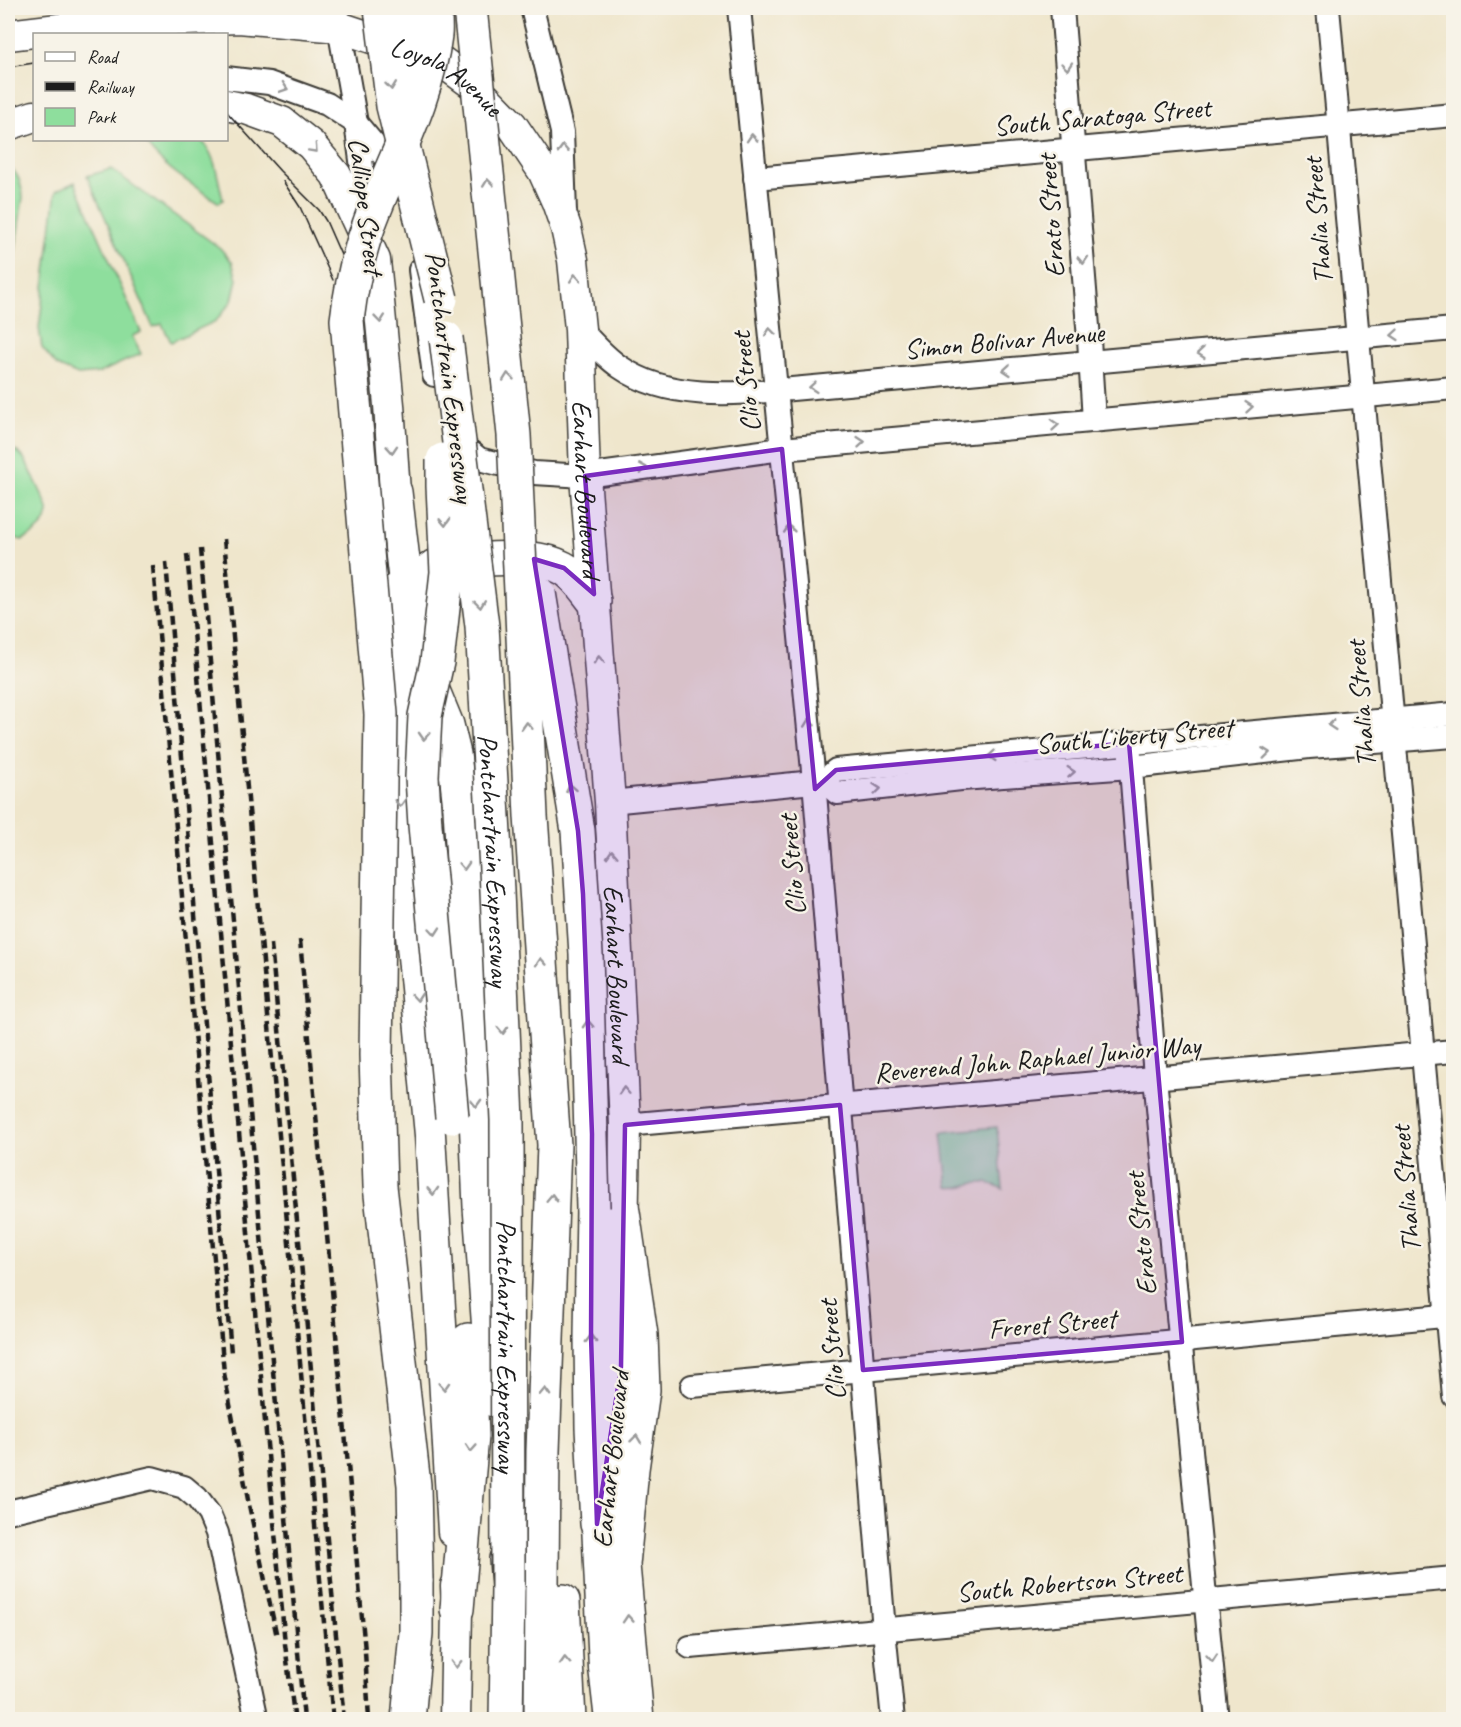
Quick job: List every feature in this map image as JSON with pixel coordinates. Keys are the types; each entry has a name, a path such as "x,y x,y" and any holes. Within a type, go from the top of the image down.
{"highway":[{"path":"381,8 393,106 441,299"},
{"name":"Pontchartrain Expressway","path":"406,8 483,626 507,1120 506,1719"},
{"path":"408,1719 416,1633 414,1485 380,1186 376,1055 381,714 347,320 351,289 369,223 407,134 427,78 435,33 434,8"},
{"name":"Pontchartrain Expressway","path":"470,8 514,435 531,816 554,1145 543,1451 541,1719"},
{"path":"446,338 443,486 447,572 437,662 425,716 422,777 468,1319 472,1436 457,1609"},
{"path":"514,435 578,831 586,954 592,1134 608,1210 641,1335 643,1390 629,1497 624,1565 637,1719"},
{"path":"395,492 414,641 447,725 454,754 460,808 480,1207 508,1587"},
{"path":"409,612 417,584 426,572 438,564 456,559 528,558 548,562 564,568 579,581 594,601"},
{"path":"597,1524 592,1428 591,1336 608,1210"},
{"path":"543,1451 559,1515 569,1719"}],"main road":[{"name":"Loyola Avenue","path":"44,33 160,21 338,17 441,61 471,83 512,125 543,171 566,228"},
{"path":"228,40 256,20"},
{"name":"Loyola Avenue","path":"8,36 33,34"},
{"path":"228,105 246,109 282,122 311,145 336,175 375,260"},
{"path":"8,125 33,116"},
{"name":"Earhart Boulevard","path":"566,228 573,260 580,329 585,476 610,802 625,1125 608,1210"},
{"name":"Calliope Street","path":"375,260 395,492"},
{"path":"395,492 395,605 401,830 430,1135 457,1609 455,1719"},
{"name":"Earhart Boulevard","path":"597,1524 604,1668 610,1719"}],"street":[{"path":"532,8 562,132 566,228"},
{"name":"Clio Street","path":"739,8 782,449 819,781 840,1105 893,1719"},
{"name":"Erato Street","path":"1062,8 1094,421"},
{"name":"Thalia Street","path":"1328,8 1423,1054 1450,1316 1454,1396"},
{"name":"Calliope Street","path":"338,17 356,123 375,260"},
{"path":"228,78 269,83 327,104 356,123 397,172 414,225 440,414 454,437 479,459 534,473 585,476 782,449 1454,388"},
{"name":"South Saratoga Street","path":"755,178 1454,115"},
{"name":"Simon Bolivar Avenue","path":"580,329 621,368 655,384 684,390 722,393 1091,363 1454,329"},
{"name":"South Liberty Street","path":"819,781 837,793 962,779 1131,767 1309,747 1393,730 1454,714"},
{"name":"South Liberty Street","path":"610,802 819,781 836,770 1129,743 1393,730 1454,736"},
{"name":"Erato Street","path":"1129,743 1155,1077 1217,1719"},
{"name":"Reverend John Raphael Junior Way","path":"625,1125 1454,1052"},
{"name":"Freret Street","path":"692,1386 1450,1316"},
{"path":"8,1512 152,1478 184,1487 197,1498 209,1514 217,1533 257,1719"},
{"name":"South Robertson Street","path":"690,1647 1454,1578"}],"highlighted area":[{"path":"782,449 815,789 836,770 1129,743 1182,1342 863,1370 840,1105 625,1125 621,1367 597,1524 591,1336 592,1134 583,894 578,831 534,559 564,568 594,594 585,476"}],"green space":[{"path":"145,141 202,141 213,160 223,200 219,203 178,174 150,149"},
{"path":"8,166 17,175 23,197 8,301"},
{"path":"111,169 220,248 232,262 237,279 232,301 216,321 171,342 162,324 153,327 87,176"},
{"path":"75,182 141,332 132,336 141,354 99,373 78,375 57,366 42,348 39,328 56,191"},
{"path":"8,448 23,457 48,509 48,515 43,524 36,532 22,540 8,536"},
{"path":"997,1127 1003,1189 987,1183 974,1183 956,1188 948,1187 942,1132"}],"tram line":[{"path":"8,67 33,63"},
{"path":"228,113 319,210 349,273"},
{"path":"283,181 300,207 333,280"}],"railway":[{"path":"224,539 333,1720"},
{"path":"200,549 304,1720"},
{"path":"187,554 285,1644 294,1715"},
{"path":"166,562 231,1353"},
{"path":"153,566 224,1373 277,1637"},
{"path":"300,940 365,1651 369,1720"},
{"path":"271,944 344,1720"}]}
